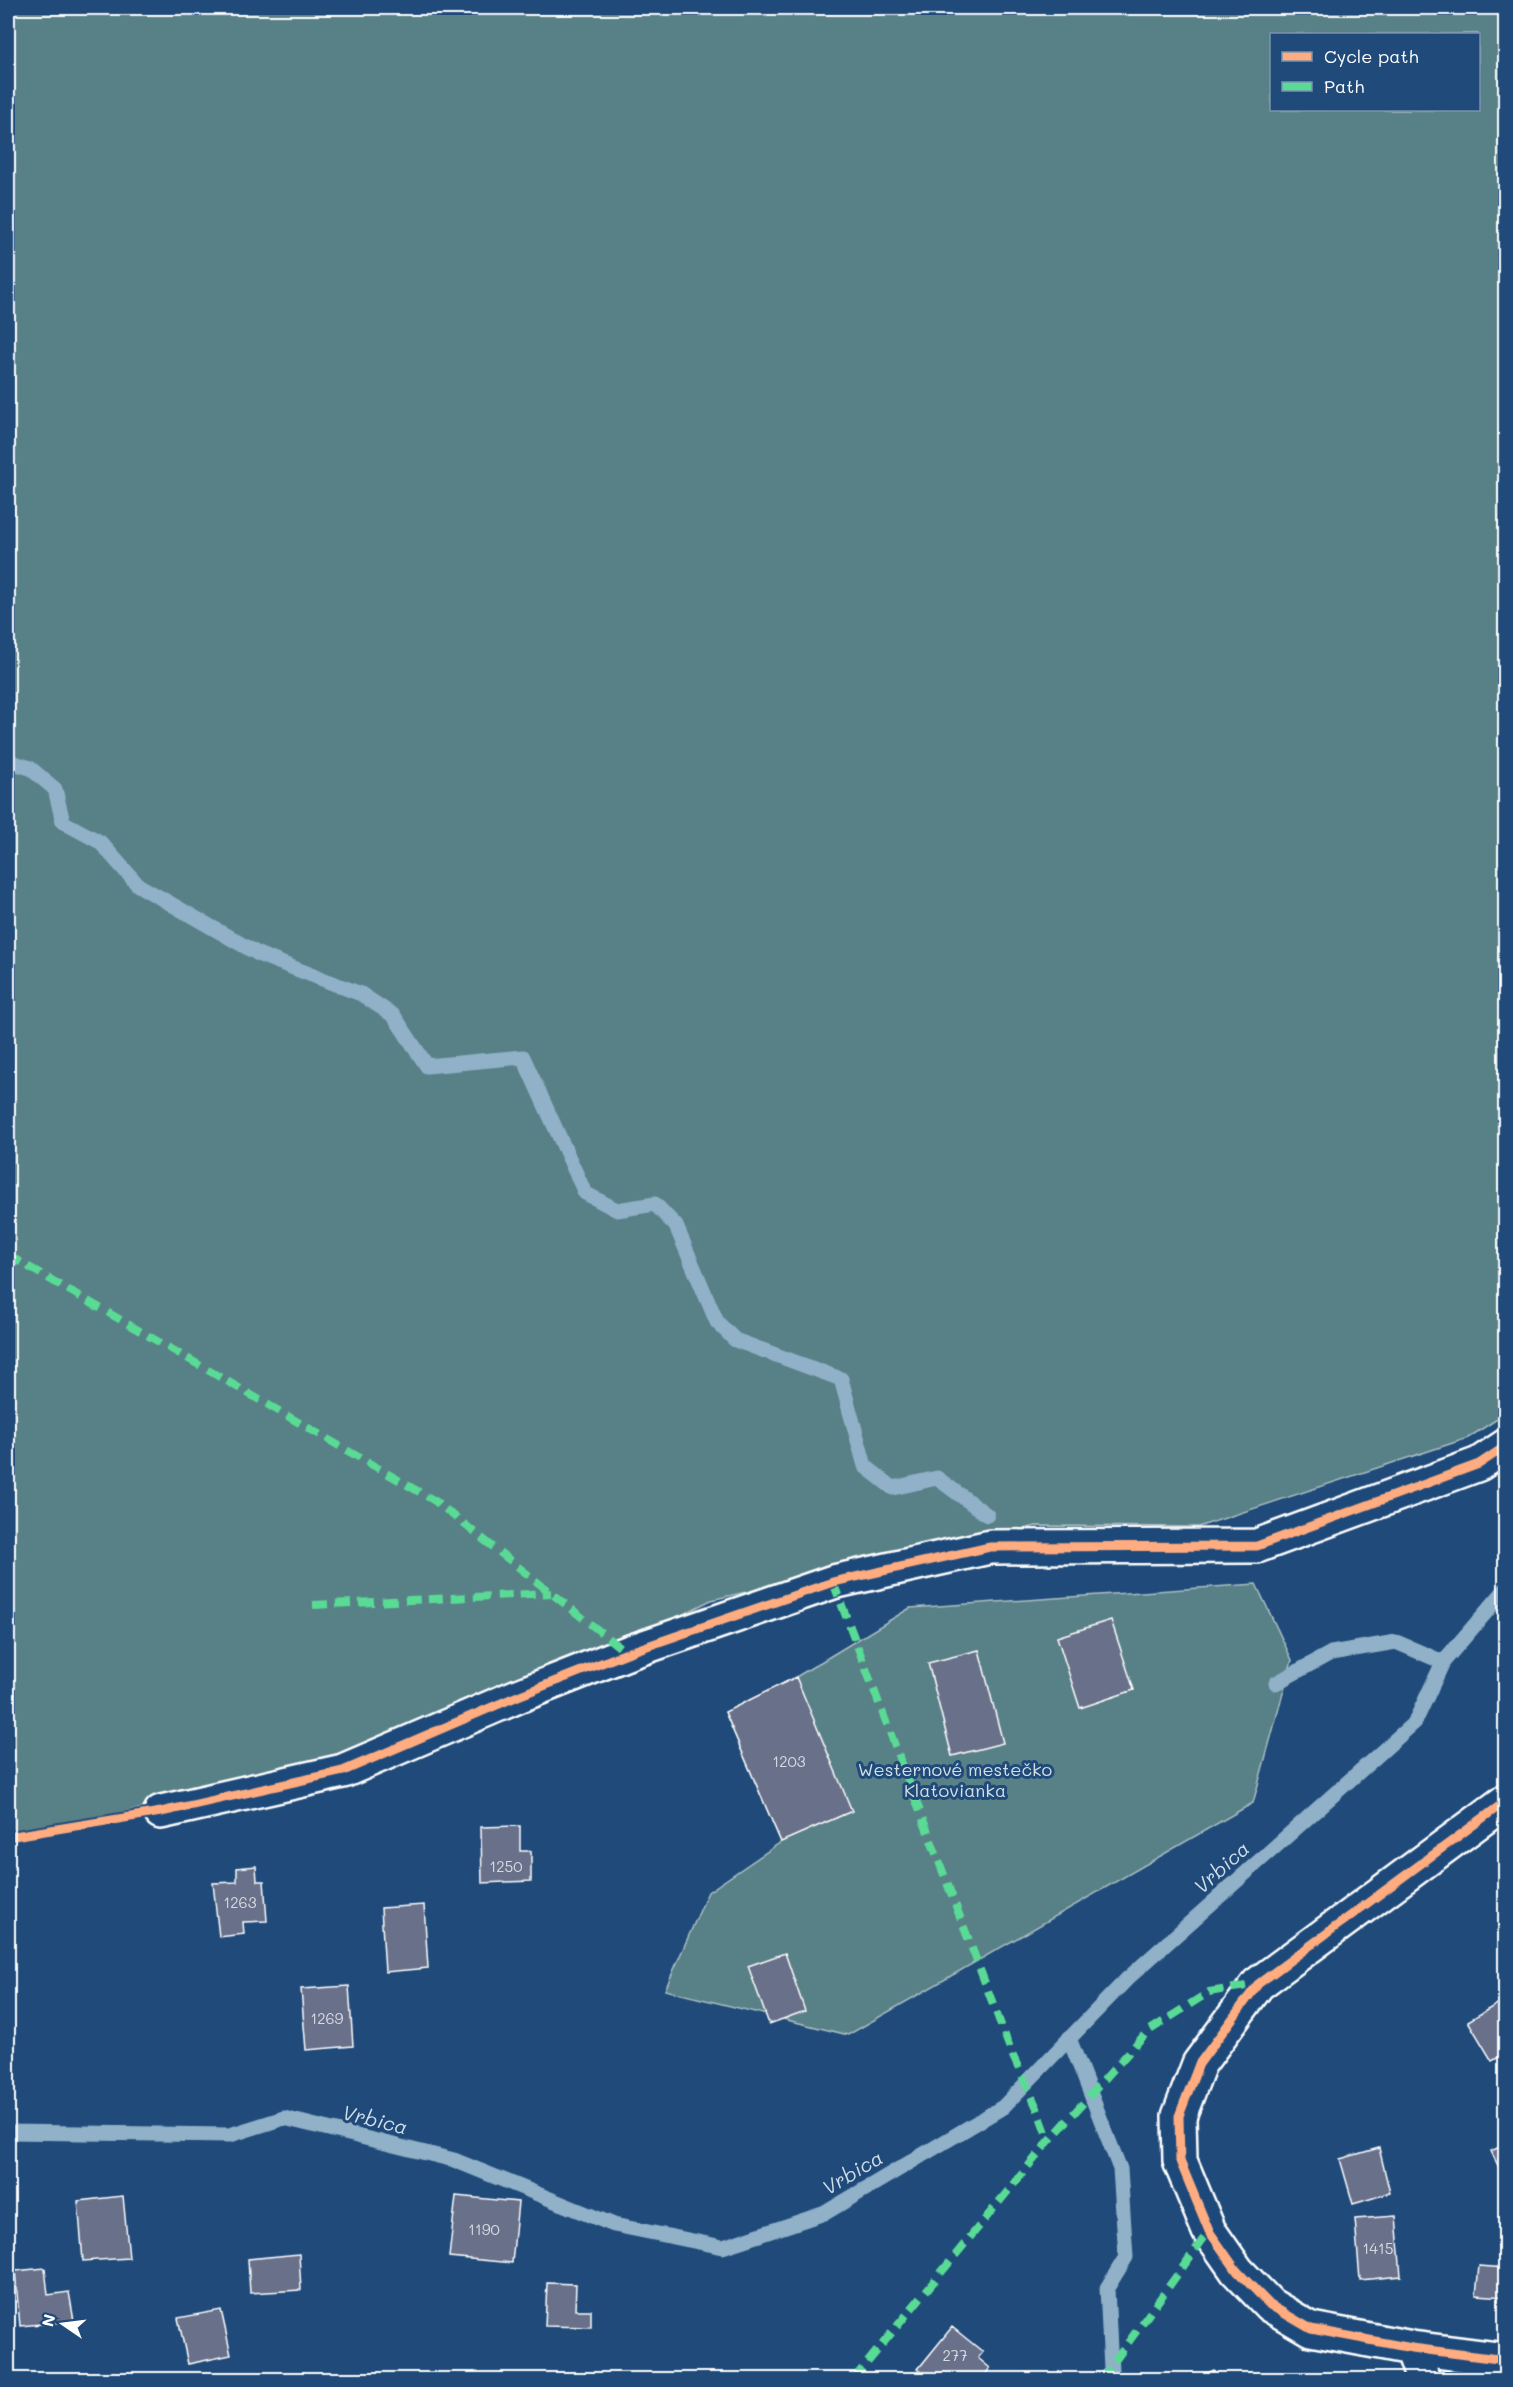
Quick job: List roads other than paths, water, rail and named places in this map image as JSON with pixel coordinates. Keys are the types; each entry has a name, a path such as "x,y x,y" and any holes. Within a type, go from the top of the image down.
{"street":[{"path":"160,1812 343,1771 518,1696 627,1653 833,1582 990,1546 1257,1546 1479,1464 1506,1446"},
{"path":"1506,1801 1258,1984 1199,2064 1179,2116 1180,2162 1209,2231 1236,2271 1270,2306 1311,2330 1412,2348 1506,2360"},
{"path":"1412,2348 1423,2379"}],"waterway":[{"path":"8,761 30,768 55,789 63,822 100,842 138,885 260,955 361,994 394,1016 427,1066 523,1057 585,1193 617,1210 655,1204 676,1226 717,1322 735,1340 841,1379 865,1466 893,1488 937,1478 987,1515"},
{"name":"Vrbica","path":"8,2132 230,2135 284,2118 454,2160 614,2225 723,2247 825,2213 1003,2107 1128,1978 1415,1722 1443,1662 1506,1589"},
{"path":"1276,1683 1331,1653 1396,1642 1443,1662"},
{"path":"1069,2038 1120,2169 1126,2257 1107,2288 1111,2370 1105,2380"}],"park label":[{"name":"Westernové mestečko Klatovianka","path":"955,1779"}]}
